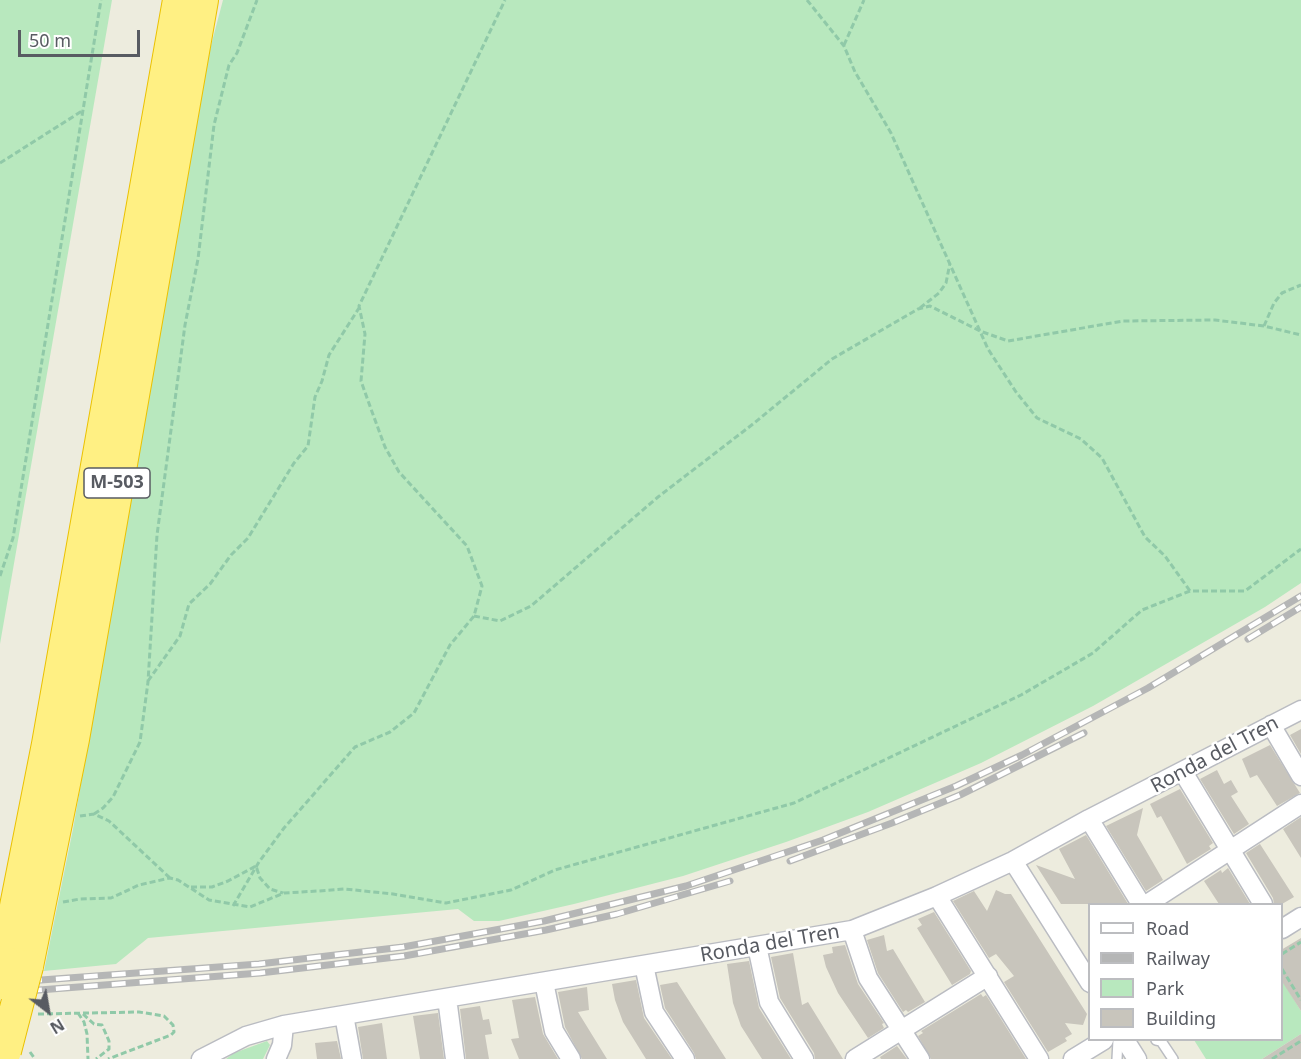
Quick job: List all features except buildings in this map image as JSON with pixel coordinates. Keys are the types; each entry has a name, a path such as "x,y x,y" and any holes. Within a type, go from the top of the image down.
{"highway":[{"name":"M-503","path":"4,1055 11,970 48,744 179,0"},
{"name":"M-503","path":"11,970 73,739 202,0"}],"street":[{"name":"Ronda del Tren","path":"202,1059 246,1036 284,1025 852,930 937,896 1013,861 1089,819 1301,710"},
{"path":"1270,725 1301,776"},
{"path":"1183,772 1262,903"},
{"path":"1149,903 1301,804"},
{"path":"1089,819 1140,903"},
{"path":"1013,861 1088,981"},
{"path":"937,896 1039,1059"},
{"path":"1283,928 1301,917"},
{"path":"852,930 868,978 920,1059"},
{"path":"757,946 769,1002 804,1059"},
{"path":"644,965 654,1012 685,1059"},
{"path":"855,1059 988,976"},
{"path":"544,982 554,1031 571,1059"},
{"path":"447,998 455,1059"},
{"path":"344,1015 352,1059"},
{"path":"276,1059 282,1045 284,1025"},
{"path":"1073,1059 1102,1041"},
{"path":"1126,1041 1137,1059"}],"lane":[{"path":"1117,1059 1118,1041"},
{"path":"1161,1041 1173,1059"}],"path":[{"path":"0,576 13,538 101,0"},
{"path":"75,816 94,814 113,797 140,742 148,682 157,535 185,325 198,259 213,125 229,65 237,53 257,0"},
{"path":"148,682 180,636 189,604 210,585 231,555 248,538 294,463 308,446 315,397 329,355 359,306 505,0"},
{"path":"807,0 844,46 855,72 891,133 988,349 1037,418 1081,439 1102,458 1145,537 1165,556 1190,591"},
{"path":"844,46 864,0"},
{"path":"0,163 82,110"},
{"path":"474,615 500,621 531,606 658,497 753,424 832,359 918,309 939,293 946,283 950,262"},
{"path":"1264,326 1274,303 1282,293 1301,285"},
{"path":"233,906 256,866 284,828 355,747 390,732 414,713 450,645 474,615 482,586 467,546 399,472 385,447 362,381 365,334 359,306"},
{"path":"918,309 930,306 980,331 1008,341 1123,321 1215,320 1264,326 1301,335"},
{"path":"56,904 80,899 111,898 139,885 170,878 178,880 209,900 233,906 250,907 284,893 345,889 446,903 511,890 555,870 794,803 1021,695 1093,653 1142,610 1190,591 1245,591 1301,549"},
{"path":"94,814 109,821 170,878"},
{"path":"256,866 260,878 270,889 284,893"},
{"path":"189,887 212,887 228,882 256,866"},
{"path":"1283,953 1301,942"},
{"path":"1283,972 1301,1000"},
{"path":"1295,991 1301,988"},
{"path":"80,1013 87,1034 88,1059"},
{"path":"80,1013 94,1024 102,1025 110,1041 109,1049 96,1059"},
{"path":"31,1014 153,1013 164,1016 173,1025 174,1032 171,1035 108,1059"},
{"path":"1272,1059 1301,1041"}],"green space":[{"path":"0,0 112,0 0,644"},
{"path":"223,0 1301,0 1301,583 1265,607 1093,706 981,763 868,812 683,876 499,921 474,921 458,909 148,938 116,964 44,971 73,829 204,72"},
{"path":"1283,982 1301,1011 1301,1034 1262,1059 1206,1059 1195,1041 1283,1041"},
{"path":"267,1041 270,1045 263,1059 226,1059 234,1053"}],"railway":[{"path":"0,983 259,964 403,947 544,921 686,886 823,840 956,786 1022,755 1148,688 1301,596"},
{"path":"1248,639 1301,607"},
{"path":"790,861 960,795 1084,733"},
{"path":"0,993 260,973 404,956 546,930 617,914 730,881"}]}
